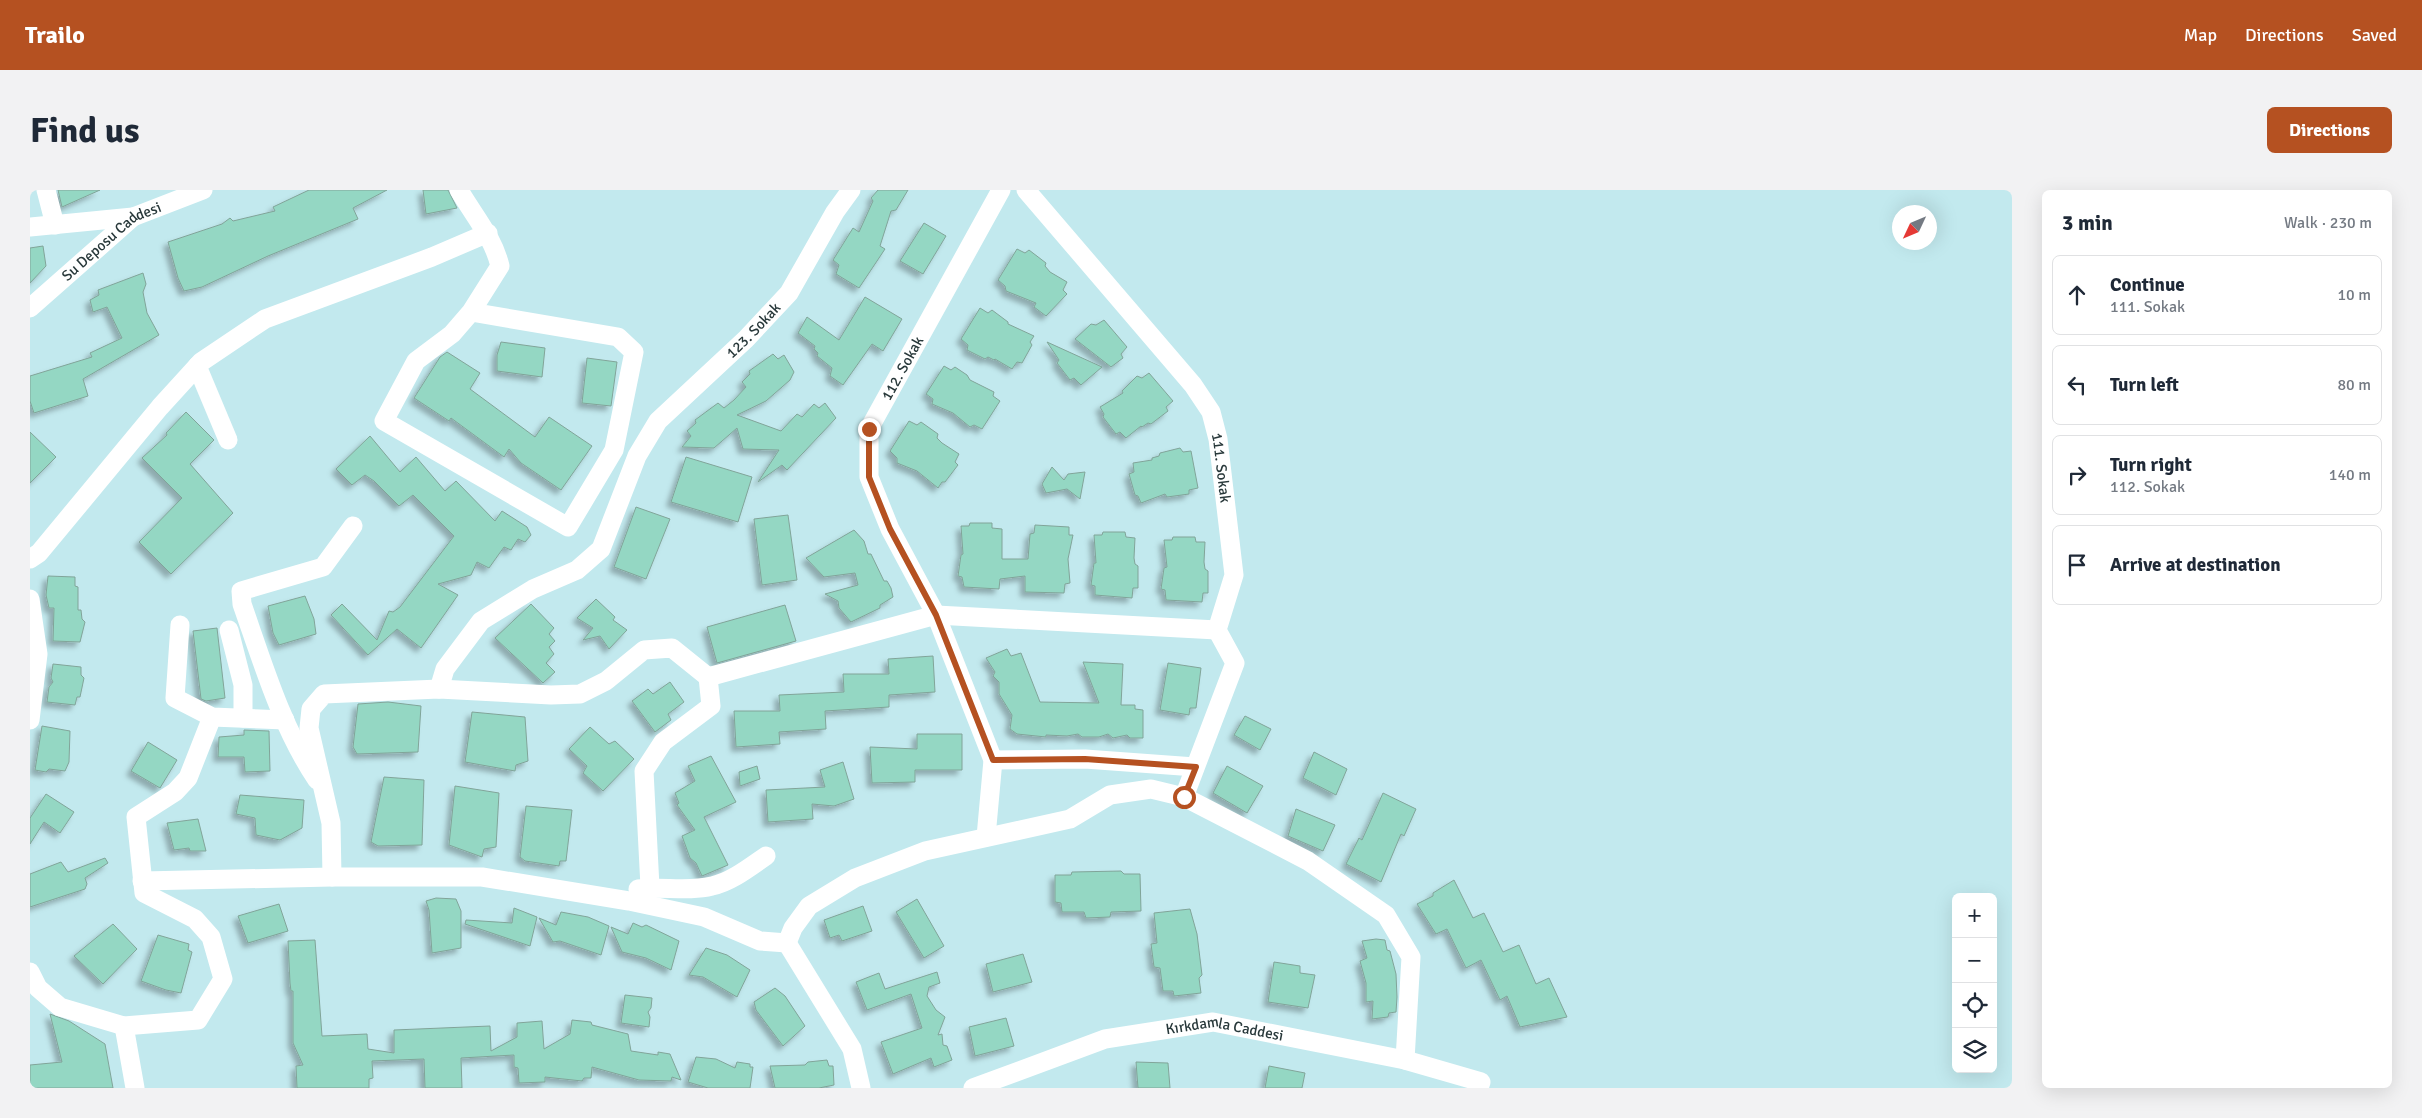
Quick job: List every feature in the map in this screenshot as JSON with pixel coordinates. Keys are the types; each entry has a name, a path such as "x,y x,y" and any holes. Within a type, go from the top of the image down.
{"street":[{"path":"46,190 55,225"},
{"name":"Su Deposu Caddesi","path":"30,308 132,217 203,190"},
{"path":"459,190 488,233 496,248 500,266 471,312 452,334 416,361 384,422 568,527 614,450 634,352 618,337 471,312"},
{"name":"123. Sokak","path":"439,689 446,669 481,621 533,589 577,570 601,549 637,456 658,421 746,339 789,293 835,212 851,190"},
{"name":"112. Sokak","path":"986,837 993,760 936,615 890,529 869,477 869,429 1002,190"},
{"name":"111. Sokak","path":"1026,190 1193,385 1211,412 1218,439 1234,575 1218,630"},
{"path":"30,227 132,217"},
{"path":"30,559 39,553 196,366 265,319 432,257 488,233"},
{"path":"196,366 228,440"},
{"path":"614,450 637,456"},
{"path":"324,790 303,760 285,720 242,604 241,591 323,568 353,526"},
{"path":"30,599 38,654 30,720"},
{"path":"708,677 936,615 1218,630 1235,663 1184,797"},
{"path":"180,625 174,698 212,717 285,720"},
{"path":"229,630 243,685 243,718"},
{"path":"332,876 331,823 309,728 311,709 324,694 439,689 551,695 580,694 606,681 644,650 672,648 708,677 711,706 663,742 644,771 650,887"},
{"path":"33,983 60,1007 124,1026 198,1020 224,979 211,937 195,919 144,893 136,817 175,792 188,778 212,717"},
{"path":"993,760 1085,759 1196,767"},
{"path":"787,943 793,928 809,906 855,878 925,851 1070,819 1110,795 1151,789 1184,797 1308,861 1386,915 1411,957 1405,1060"},
{"path":"142,881 332,876 482,876 639,889 650,887 678,888 712,886 742,873 766,856"},
{"path":"482,876 630,901 704,917 760,941 787,943"},
{"path":"787,943 852,1049 861,1088"},
{"name":"Kırkdamla Caddesi","path":"973,1088 1105,1039 1213,1022 1405,1060 1480,1085"},
{"path":"124,1026 136,1088"}],"building":[{"path":"58,190 100,190 62,207"},
{"path":"309,190 387,190 353,208 358,219 268,256 202,287 184,291 178,278 168,242 222,224 230,218 233,221 275,211 273,207"},
{"path":"423,190 448,190 457,208 426,214"},
{"path":"878,190 908,190 896,210 891,211 880,246 885,249 859,288 836,274 839,265 833,260 853,228 859,232 873,201 871,198"},
{"path":"924,223 946,236 923,274 900,261"},
{"path":"43,246 46,266 30,283 30,248"},
{"path":"1017,249 1025,253 1029,250 1046,263 1045,266 1050,272 1067,282 1063,290 1067,294 1046,316 1034,307 1036,303 1006,291 1005,286 998,280"},
{"path":"143,273 146,284 143,292 147,313 159,335 83,379 88,396 34,413 30,401 30,376 92,357 90,353 122,338 107,307 93,312 90,300 99,295 98,290"},
{"path":"865,297 902,319 883,351 872,344 843,385 830,376 832,368 817,356 818,353 814,349 815,346 798,333 807,317 839,340"},
{"path":"980,308 988,313 992,310 1008,322 1008,324 1034,336 1030,342 1032,345 1022,363 1017,362 1012,369 995,359 988,357 985,359 967,350 968,345 961,339"},
{"path":"1104,320 1127,347 1121,354 1123,358 1111,367 1075,339 1091,324 1096,325"},
{"path":"501,342 545,348 542,377 497,371 497,355"},
{"path":"1047,342 1102,367 1081,385 1074,378 1070,380 1057,363 1059,360"},
{"path":"447,352 480,373 470,389 535,437 549,417 592,446 561,490 521,463 509,449 504,457 451,418 449,421 414,398 440,357"},
{"path":"773,354 778,359 784,355 794,372 790,380 766,401 737,415 781,431 797,414 802,417 814,404 819,408 825,403 836,418 787,470 782,465 758,482 779,450 743,449 737,428 714,448 682,447 691,436 687,431 696,423 695,420 718,403 724,408 734,400 746,387 742,382 750,374 749,371"},
{"path":"587,358 617,362 611,406 582,403"},
{"path":"944,366 951,370 955,367 967,375 970,380 994,392 993,396 1000,401 982,429 974,425 970,427 953,413 932,404 933,399 926,394"},
{"path":"1149,373 1173,401 1166,407 1168,411 1151,424 1148,423 1141,426 1126,438 1120,432 1116,434 1103,417 1104,414 1100,407 1123,393 1122,391 1137,376 1142,378"},
{"path":"186,412 214,440 190,464 233,513 171,574 139,542 182,498 142,458 167,435 166,433"},
{"path":"909,421 917,425 921,422 938,434 937,438 942,443 959,454 955,462 958,465 938,488 917,471 897,463 897,458 890,451"},
{"path":"30,432 56,457 30,483"},
{"path":"370,436 400,472 416,457 445,491 456,481 495,521 502,511 527,527 531,535 525,542 518,539 511,550 504,547 489,568 477,562 471,575 438,584 458,595 421,648 397,629 368,655 331,615 342,604 377,640 389,611 393,612 400,607 454,536 413,495 399,506 374,481 365,475 352,485 336,469"},
{"path":"1180,448 1183,452 1191,451 1198,488 1189,490 1189,494 1167,497 1165,494 1141,503 1138,496 1135,495 1129,474 1134,472 1133,463 1152,460 1152,458 1159,456 1160,453"},
{"path":"686,457 752,477 738,522 671,502"},
{"path":"1052,467 1064,480 1068,474 1085,472 1080,499 1067,489 1046,493 1042,484"},
{"path":"636,507 670,519 646,579 614,567"},
{"path":"788,515 797,580 762,585 754,519"},
{"path":"970,523 992,523 992,528 1002,529 1002,559 1028,559 1030,534 1034,533 1035,525 1069,527 1069,535 1073,535 1068,559 1070,583 1065,584 1064,593 1025,592 1025,576 1000,579 999,589 964,587 962,577 958,576 961,555 963,554 961,526 969,526"},
{"path":"854,530 864,541 868,554 871,554 884,581 887,581 893,597 880,605 880,608 851,622 839,608 838,601 825,594 858,585 855,573 824,577 806,558"},
{"path":"1103,532 1125,532 1126,537 1135,538 1134,558 1135,564 1138,566 1138,588 1133,588 1132,598 1095,595 1095,586 1091,585 1094,563 1096,563 1094,535 1102,535"},
{"path":"1173,537 1195,537 1196,542 1205,542 1204,562 1205,569 1208,571 1208,593 1203,593 1202,602 1166,600 1165,590 1161,589 1164,568 1167,567 1164,540 1172,540"},
{"path":"48,576 75,577 75,586 78,587 78,610 81,610 82,619 85,622 80,642 53,641 54,608 49,608 46,595"},
{"path":"305,596 314,619 316,634 279,645 273,633 268,606"},
{"path":"596,599 615,617 613,620 627,630 609,649 600,636 583,640 593,628 577,618"},
{"path":"531,604 554,628 549,634 555,641 549,647 554,654 546,663 555,672 543,683 495,638"},
{"path":"785,605 796,641 717,663 707,627"},
{"path":"217,628 225,698 206,701 201,699 193,631"},
{"path":"1007,649 1011,656 1021,653 1040,702 1099,703 1083,662 1123,664 1121,705 1135,705 1135,709 1143,710 1143,738 1130,738 1127,735 1113,738 1108,734 1099,737 1082,737 1078,734 1067,736 1046,735 1046,737 1017,734 1010,729 1012,715 999,694 999,682 993,676 995,672 986,658"},
{"path":"933,656 935,692 889,695 889,707 825,711 826,729 779,732 780,744 736,747 734,711 780,711 779,695 844,692 843,674 889,674 888,659"},
{"path":"1168,663 1201,668 1196,708 1190,708 1189,715 1160,710"},
{"path":"53,664 81,667 81,675 84,678 80,697 77,697 75,705 47,702 49,687 53,682 51,678"},
{"path":"670,682 684,702 668,714 671,720 655,732 632,701 648,689 653,694"},
{"path":"388,702 421,706 418,752 357,754 353,747 358,704"},
{"path":"472,712 525,717 528,761 516,765 515,771 465,762"},
{"path":"1245,716 1271,729 1260,750 1234,735"},
{"path":"42,726 70,731 69,762 65,771 49,769 46,772 35,770"},
{"path":"590,727 609,744 615,741 634,759 603,791 583,773 587,766 569,749"},
{"path":"244,730 269,731 270,771 245,772 244,757 218,757 219,737 244,735"},
{"path":"917,734 962,734 962,770 915,770 915,782 872,783 870,747 917,749"},
{"path":"148,742 177,760 160,788 131,771"},
{"path":"1314,752 1347,769 1336,795 1303,778"},
{"path":"711,756 736,802 704,817 728,865 702,876 696,863 690,858 682,836 695,830 677,805 679,803 675,793 695,781 688,766"},
{"path":"843,762 854,799 834,806 812,804 813,819 768,822 766,790 825,787 820,770"},
{"path":"757,766 760,779 740,786 739,772"},
{"path":"1227,766 1263,786 1247,813 1213,793"},
{"path":"384,777 424,780 422,845 378,846 371,842"},
{"path":"455,786 499,793 496,847 484,849 482,857 449,845"},
{"path":"1383,793 1416,809 1404,836 1401,834 1381,882 1346,864 1359,838 1362,840"},
{"path":"46,794 74,812 60,833 44,822 30,844 30,818"},
{"path":"240,795 304,800 302,828 280,840 256,835 255,818 236,814"},
{"path":"526,806 572,810 566,861 560,861 559,866 525,861 520,857"},
{"path":"1296,809 1335,825 1323,851 1288,836"},
{"path":"198,819 206,851 190,851 189,848 174,850 167,823"},
{"path":"105,858 108,863 85,878 87,884 85,889 30,907 30,874 61,862 68,872"},
{"path":"1121,871 1124,874 1140,874 1141,911 1111,912 1110,917 1086,918 1084,912 1062,912 1061,903 1055,902 1055,875 1071,875 1072,872"},
{"path":"1454,880 1473,918 1484,913 1503,952 1519,945 1536,984 1549,978 1567,1017 1520,1027 1507,996 1500,1000 1481,960 1466,968 1447,929 1436,934 1417,904 1433,896 1433,893"},
{"path":"436,898 456,899 461,911 461,948 432,953 429,910 426,901"},
{"path":"917,899 944,946 924,958 896,912"},
{"path":"279,904 288,931 248,943 238,916"},
{"path":"863,906 872,931 842,941 839,935 830,938 824,920"},
{"path":"514,908 537,917 530,946 465,924 466,920 512,923"},
{"path":"1190,909 1197,934 1202,975 1199,978 1201,993 1174,996 1173,991 1163,991 1160,968 1154,967 1151,944 1157,943 1154,913"},
{"path":"561,912 588,917 609,926 601,955 560,941 553,942 539,918 556,925"},
{"path":"633,923 642,927 646,925 679,941 671,970 646,958 622,952 611,927 628,934"},
{"path":"113,924 137,949 103,984 74,956"},
{"path":"158,935 189,944 188,950 192,952 181,993 141,981"},
{"path":"315,940 322,1036 367,1034 368,1049 394,1053 394,1030 490,1026 491,1051 517,1037 517,1023 542,1021 544,1049 570,1034 572,1020 591,1022 592,1025 628,1034 631,1051 658,1055 658,1052 670,1054 681,1080 672,1077 671,1081 639,1080 592,1067 591,1078 584,1078 582,1081 545,1077 545,1082 519,1083 518,1068 514,1067 514,1055 461,1058 462,1088 425,1088 424,1059 372,1061 373,1078 369,1079 369,1088 297,1088 296,1066 303,1065 293,1043 293,991 291,991 290,983 288,941"},
{"path":"1385,940 1387,950 1390,951 1396,974 1397,997 1396,1012 1389,1013 1388,1017 1372,1019 1373,1001 1366,1002 1366,983 1360,961 1367,958 1362,941"},
{"path":"706,948 727,955 750,970 737,997 703,977 689,975"},
{"path":"1023,954 1032,982 993,992 986,964"},
{"path":"1274,962 1300,966 1300,973 1315,975 1308,1008 1268,1002"},
{"path":"937,972 940,983 929,987 927,996 936,1010 945,1017 938,1035 942,1034 943,1045 947,1046 952,1060 934,1067 931,1058 893,1074 881,1042 922,1028 911,994 867,1010 856,982 879,973 885,989"},
{"path":"775,988 785,996 805,1026 783,1046 756,1010 754,1002"},
{"path":"625,995 652,998 651,1008 648,1012 650,1017 649,1027 621,1023"},
{"path":"50,1014 69,1021 105,1044 113,1088 30,1088 30,1065 62,1062"},
{"path":"1006,1018 1014,1046 975,1056 969,1027"},
{"path":"696,1057 716,1059 735,1068 737,1062 750,1064 750,1067 753,1067 750,1088 708,1088 688,1082"},
{"path":"827,1060 829,1066 833,1066 834,1085 819,1088 775,1088 770,1066 805,1065 808,1062"},
{"path":"1136,1062 1168,1063 1170,1088 1138,1088"},
{"path":"1269,1066 1305,1073 1302,1088 1265,1088"}],"route":[{"path":"869,429 869,477 890,529 936,615 993,760 1085,759 1196,767 1184,797"}]}
